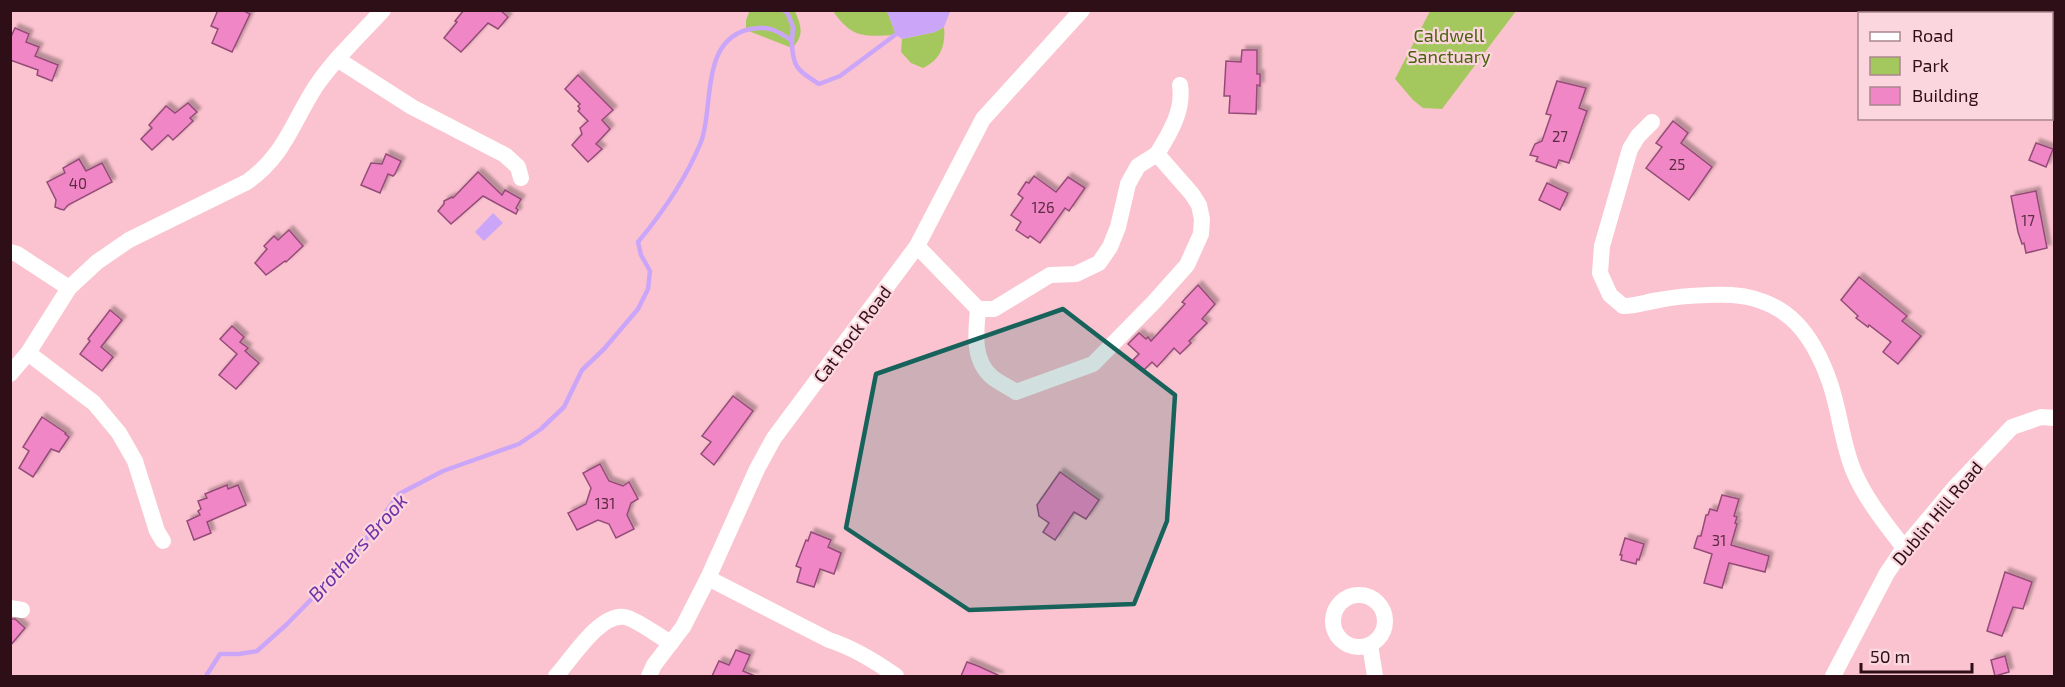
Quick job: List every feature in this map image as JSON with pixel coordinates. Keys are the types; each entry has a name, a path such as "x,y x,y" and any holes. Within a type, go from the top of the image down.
{"street":[{"path":"10,374 28,352 69,288 97,262 129,240 247,182 264,170 292,131 316,87 337,59 383,10"},
{"name":"Cat Rock Road","path":"649,676 654,665 683,627 708,578 757,469 774,438 917,246 983,119 1082,10"},
{"path":"337,59 412,107 505,155 518,167 521,178"},
{"path":"978,309 994,309 1050,275 1076,274 1099,263 1110,247 1118,227 1128,184 1138,166 1157,154 1174,123 1182,96 1180,85"},
{"path":"1652,122 1638,136 1630,149 1602,246 1600,273 1610,295 1623,306 1638,306 1660,299 1732,295 1765,301 1788,314 1804,330 1831,384 1854,471 1868,498 1904,548"},
{"path":"917,246 978,309 977,350 982,364 991,376 1017,392 1093,364 1182,272 1201,234 1202,219 1199,205 1157,154"},
{"path":"10,252 17,254 69,288"},
{"path":"28,352 94,403 119,433 135,461 157,531 164,541"},
{"name":"Dublin Hill Road","path":"1833,676 1887,573 1904,548 1956,486 2012,427 2041,417 2055,418"},
{"path":"708,578 874,661 896,676"},
{"path":"556,676 603,623 614,617 627,617 671,643"},
{"path":"1370,645 1375,676"}],"highlighted area":[{"path":"1063,309 1175,395 1167,521 1134,604 969,610 846,528 876,374"}],"green space":[{"path":"750,10 795,11 801,30 799,39 792,48 746,30 746,20"},
{"path":"833,11 887,11 896,35 876,36 854,32"},
{"name":"Caldwell Sanctuary","path":"1430,11 1516,11 1442,109 1423,108 1395,79"},
{"path":"944,27 941,52 929,65 923,68 911,63 901,52 902,39 935,32"}],"shaded area":[{"path":"887,11 954,11 950,12 944,27 935,32 902,39 896,35"},
{"path":"493,213 503,223 484,241 475,232"}],"building":[{"path":"218,10 242,10 250,14 232,52 212,43 218,29 211,26"},
{"path":"464,10 500,10 508,17 498,29 488,23 461,52 444,38"},
{"path":"15,28 29,34 26,42 39,47 35,56 58,65 52,81 37,75 38,70 10,60 10,39"},
{"path":"1242,50 1257,50 1257,74 1260,74 1260,86 1257,85 1256,114 1229,113 1230,96 1224,96 1226,61 1241,62"},
{"path":"578,75 613,110 602,120 610,129 596,144 602,149 588,162 572,145 582,134 580,128 588,121 578,111 580,104 565,89"},
{"path":"1557,81 1586,88 1579,108 1587,111 1569,163 1559,160 1556,168 1536,161 1538,157 1530,155 1535,144 1542,141 1551,115 1546,114"},
{"path":"188,103 197,112 190,118 193,121 173,140 168,135 152,150 141,139 152,128 149,125 166,106 175,113"},
{"path":"1673,121 1688,133 1681,143 1712,167 1689,200 1646,168 1662,147 1656,143"},
{"path":"2036,143 2053,149 2046,167 2029,160"},
{"path":"386,154 401,161 393,176 388,174 380,193 361,185 371,163 382,164"},
{"path":"79,159 86,171 102,163 112,182 68,205 64,210 55,207 56,200 47,182 65,173 63,168"},
{"path":"478,172 502,195 505,190 521,199 516,208 518,210 516,214 483,196 451,224 438,211 444,201 453,198"},
{"path":"1034,176 1056,192 1068,177 1085,188 1069,211 1065,208 1040,243 1016,230 1021,222 1011,215 1023,198 1018,194 1026,182 1029,183"},
{"path":"1547,183 1568,193 1560,210 1539,200"},
{"path":"2036,191 2047,248 2026,253 2018,232 2011,196"},
{"path":"289,230 303,246 286,262 266,275 255,263 267,249 264,246 274,236 278,240"},
{"path":"1859,277 1907,316 1902,321 1921,336 1898,364 1883,352 1891,342 1856,318 1858,316 1841,300"},
{"path":"1198,285 1215,304 1202,319 1207,323 1180,354 1174,348 1157,367 1152,362 1144,370 1133,360 1139,354 1128,344 1139,333 1151,341 1185,304 1182,302"},
{"path":"110,310 122,320 101,347 113,357 102,371 80,354 90,341 88,339"},
{"path":"232,326 244,337 240,342 248,348 245,351 259,363 236,389 219,375 237,354 220,339"},
{"path":"733,396 753,411 714,465 701,454 711,442 702,436"},
{"path":"42,417 69,437 59,452 51,449 33,477 19,468 29,451 23,447"},
{"path":"600,464 609,481 623,486 629,482 638,499 631,503 627,515 634,529 616,538 609,524 598,520 577,530 568,513 586,504 591,488 583,473"},
{"path":"1060,472 1099,500 1086,519 1074,512 1055,540 1043,532 1049,523 1039,516 1037,505"},
{"path":"227,485 228,489 238,485 246,505 207,522 211,533 194,540 187,521 200,515 198,511 201,509 198,501 207,498 205,494"},
{"path":"1722,495 1739,499 1734,516 1737,517 1735,523 1737,524 1731,545 1769,556 1765,572 1729,563 1722,588 1704,583 1712,554 1694,548 1698,536 1701,536 1706,515 1710,509 1717,511"},
{"path":"811,532 831,540 828,547 841,553 834,574 820,569 814,587 797,582 801,568 796,566"},
{"path":"1625,538 1644,544 1636,564 1621,560 1622,555 1620,555"},
{"path":"2005,572 2032,582 2023,609 2013,607 2002,636 1987,631"},
{"path":"10,619 15,619 25,628 10,646"},
{"path":"736,650 750,655 743,671 755,676 712,676 719,661 729,665"},
{"path":"2005,656 2009,672 1995,676 1991,660"},
{"path":"967,662 978,666 1000,676 961,676"}],"waterway":[{"path":"782,10 787,12 793,27 792,41"},
{"name":"Brothers Brook","path":"206,676 220,654 257,651 286,625 352,558 399,494 443,471 519,444 541,429 564,407 582,370 604,349 638,309 648,289 650,271 641,255 638,242 673,195 695,156 705,128 715,63 721,49 731,37 746,30 759,28 770,29 781,34 792,41 793,57 801,72 819,84 840,76 899,32"}]}
